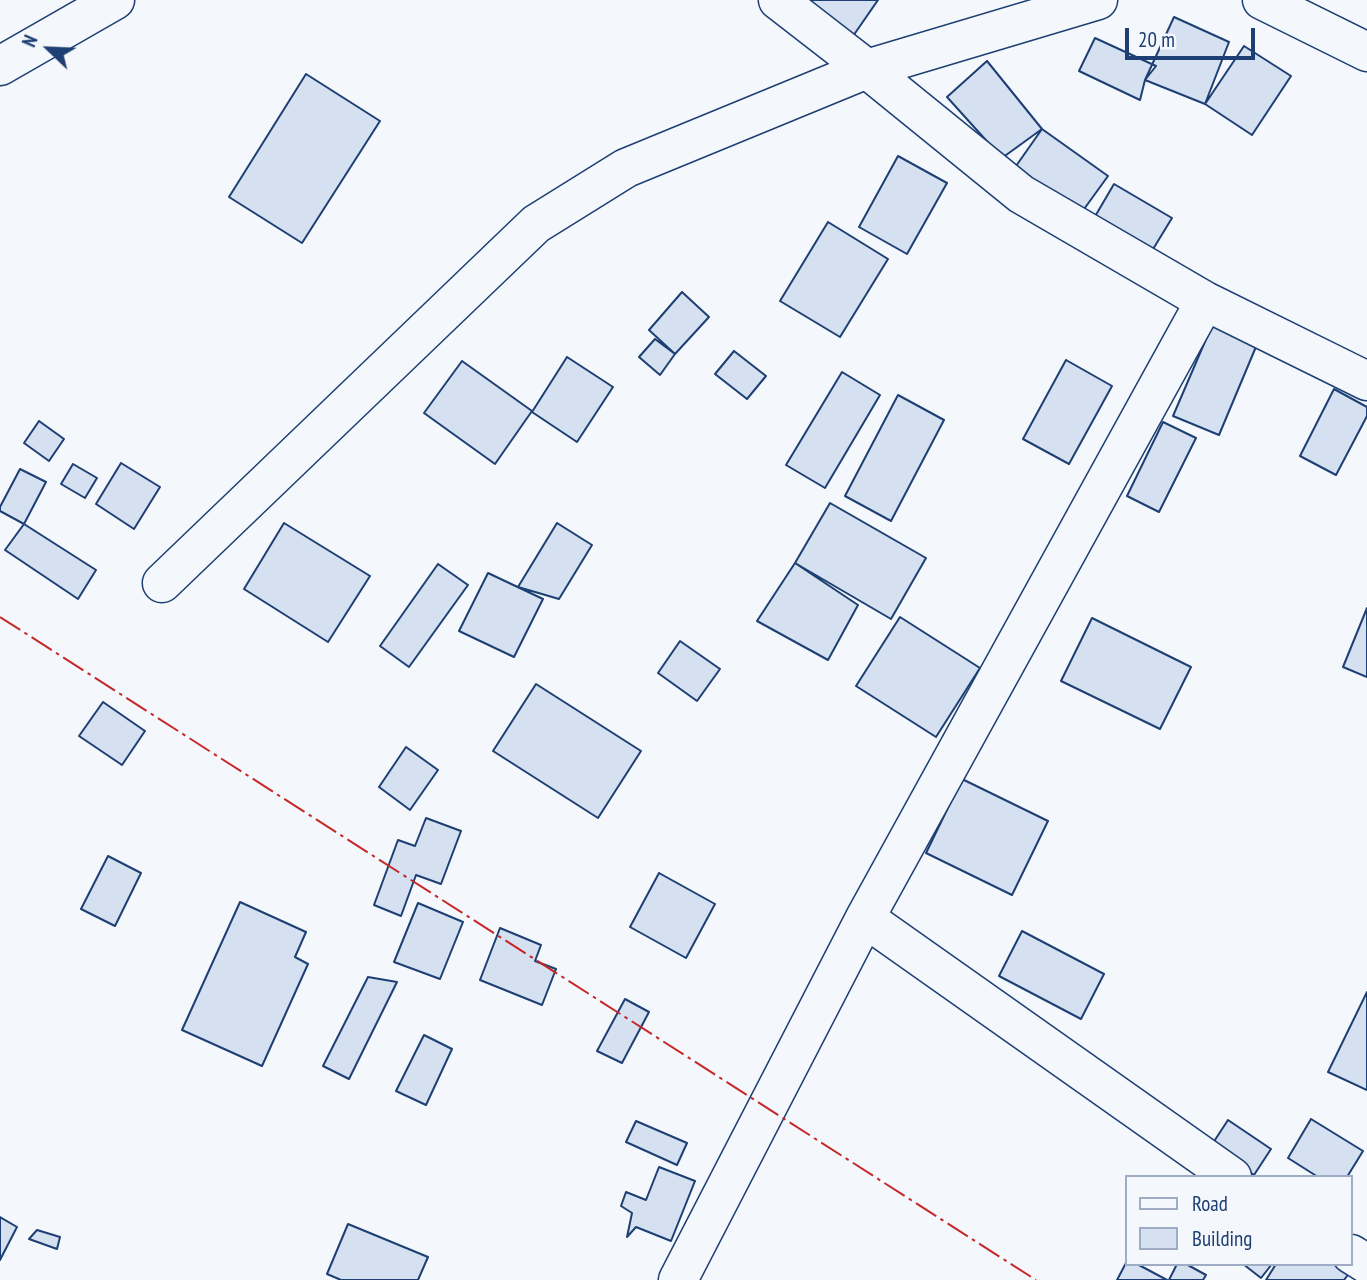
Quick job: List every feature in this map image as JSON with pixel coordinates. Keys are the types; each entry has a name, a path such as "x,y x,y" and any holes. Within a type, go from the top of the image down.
{"main road":[{"path":"0,66 115,0"},
{"path":"778,0 1021,194 1205,301 1367,381"},
{"path":"162,583 536,224 626,168 867,69 1098,0"},
{"path":"1262,0 1367,52"},
{"path":"678,1280 865,918 1205,301"},
{"path":"865,918 1229,1175"}],"building":[{"path":"795,0 878,0 851,39"},
{"path":"1174,17 1229,42 1205,104 1145,80"},
{"path":"1095,38 1156,66 1145,80 1140,100 1079,71"},
{"path":"1244,46 1291,76 1252,135 1205,104"},
{"path":"987,61 1042,129 1002,158 947,97"},
{"path":"306,74 380,121 302,243 229,197"},
{"path":"1042,129 1108,176 1074,223 1009,176"},
{"path":"898,156 947,183 907,254 859,227"},
{"path":"1114,184 1172,218 1147,259 1090,225"},
{"path":"828,222 888,259 840,337 780,301"},
{"path":"682,292 709,317 675,354 649,330"},
{"path":"1213,323 1258,342 1219,435 1173,416"},
{"path":"655,339 675,354 660,375 639,357"},
{"path":"734,351 766,376 747,399 715,374"},
{"path":"567,357 613,387 577,442 532,412"},
{"path":"1066,360 1112,386 1069,464 1023,439"},
{"path":"462,361 532,411 495,464 424,413"},
{"path":"842,372 880,395 825,488 786,465"},
{"path":"1334,389 1367,407 1367,416 1336,475 1300,456"},
{"path":"898,395 944,420 891,521 845,496"},
{"path":"39,421 64,439 49,461 24,443"},
{"path":"1163,422 1196,438 1159,512 1127,496"},
{"path":"121,463 160,487 134,529 96,504"},
{"path":"73,464 97,478 85,498 61,484"},
{"path":"20,469 46,482 24,524 0,511"},
{"path":"830,503 926,558 891,619 795,563"},
{"path":"284,523 370,576 328,642 244,589"},
{"path":"557,523 592,545 559,599 518,587"},
{"path":"24,524 96,570 78,599 5,550"},
{"path":"795,563 858,605 828,660 757,621"},
{"path":"438,564 468,585 409,667 380,646"},
{"path":"488,573 543,599 514,657 459,631"},
{"path":"1367,608 1367,677 1343,667"},
{"path":"900,617 980,668 936,737 856,686"},
{"path":"1092,618 1191,667 1160,729 1061,681"},
{"path":"680,641 720,669 697,701 658,673"},
{"path":"536,684 641,751 598,818 493,751"},
{"path":"103,702 145,731 122,765 79,736"},
{"path":"406,747 438,770 410,810 379,787"},
{"path":"962,779 1048,821 1012,895 926,853"},
{"path":"426,818 461,831 441,884 416,875 401,916 374,905 398,840 415,846"},
{"path":"108,856 141,873 115,926 81,909"},
{"path":"659,873 715,904 686,958 630,927"},
{"path":"240,902 306,932 295,957 308,964 262,1066 182,1030"},
{"path":"418,903 463,922 440,979 394,962"},
{"path":"500,928 541,945 535,961 556,969 542,1005 480,980"},
{"path":"1022,931 1104,974 1081,1019 999,976"},
{"path":"368,977 397,982 349,1079 323,1066"},
{"path":"1367,992 1367,1090 1328,1072"},
{"path":"625,999 649,1012 622,1063 597,1051"},
{"path":"424,1035 452,1049 426,1105 396,1091"},
{"path":"1311,1119 1363,1151 1348,1175 1315,1175 1288,1158"},
{"path":"1228,1120 1271,1149 1254,1175 1211,1146"},
{"path":"636,1121 687,1143 677,1165 626,1142"},
{"path":"659,1167 695,1181 671,1241 636,1227 627,1237 632,1213 621,1206 626,1192 646,1200"},
{"path":"0,1217 17,1227 0,1260"},
{"path":"348,1224 428,1257 418,1280 341,1280 327,1274"},
{"path":"37,1230 60,1237 57,1249 29,1239"},
{"path":"1126,1263 1126,1266 1141,1266 1167,1280 1117,1280"},
{"path":"1176,1266 1190,1266 1206,1275 1203,1280 1169,1280"},
{"path":"1246,1266 1270,1266 1261,1278"},
{"path":"1275,1266 1342,1266 1350,1272 1344,1280 1266,1280"}],"power":[{"path":"0,617 1036,1280"}]}
